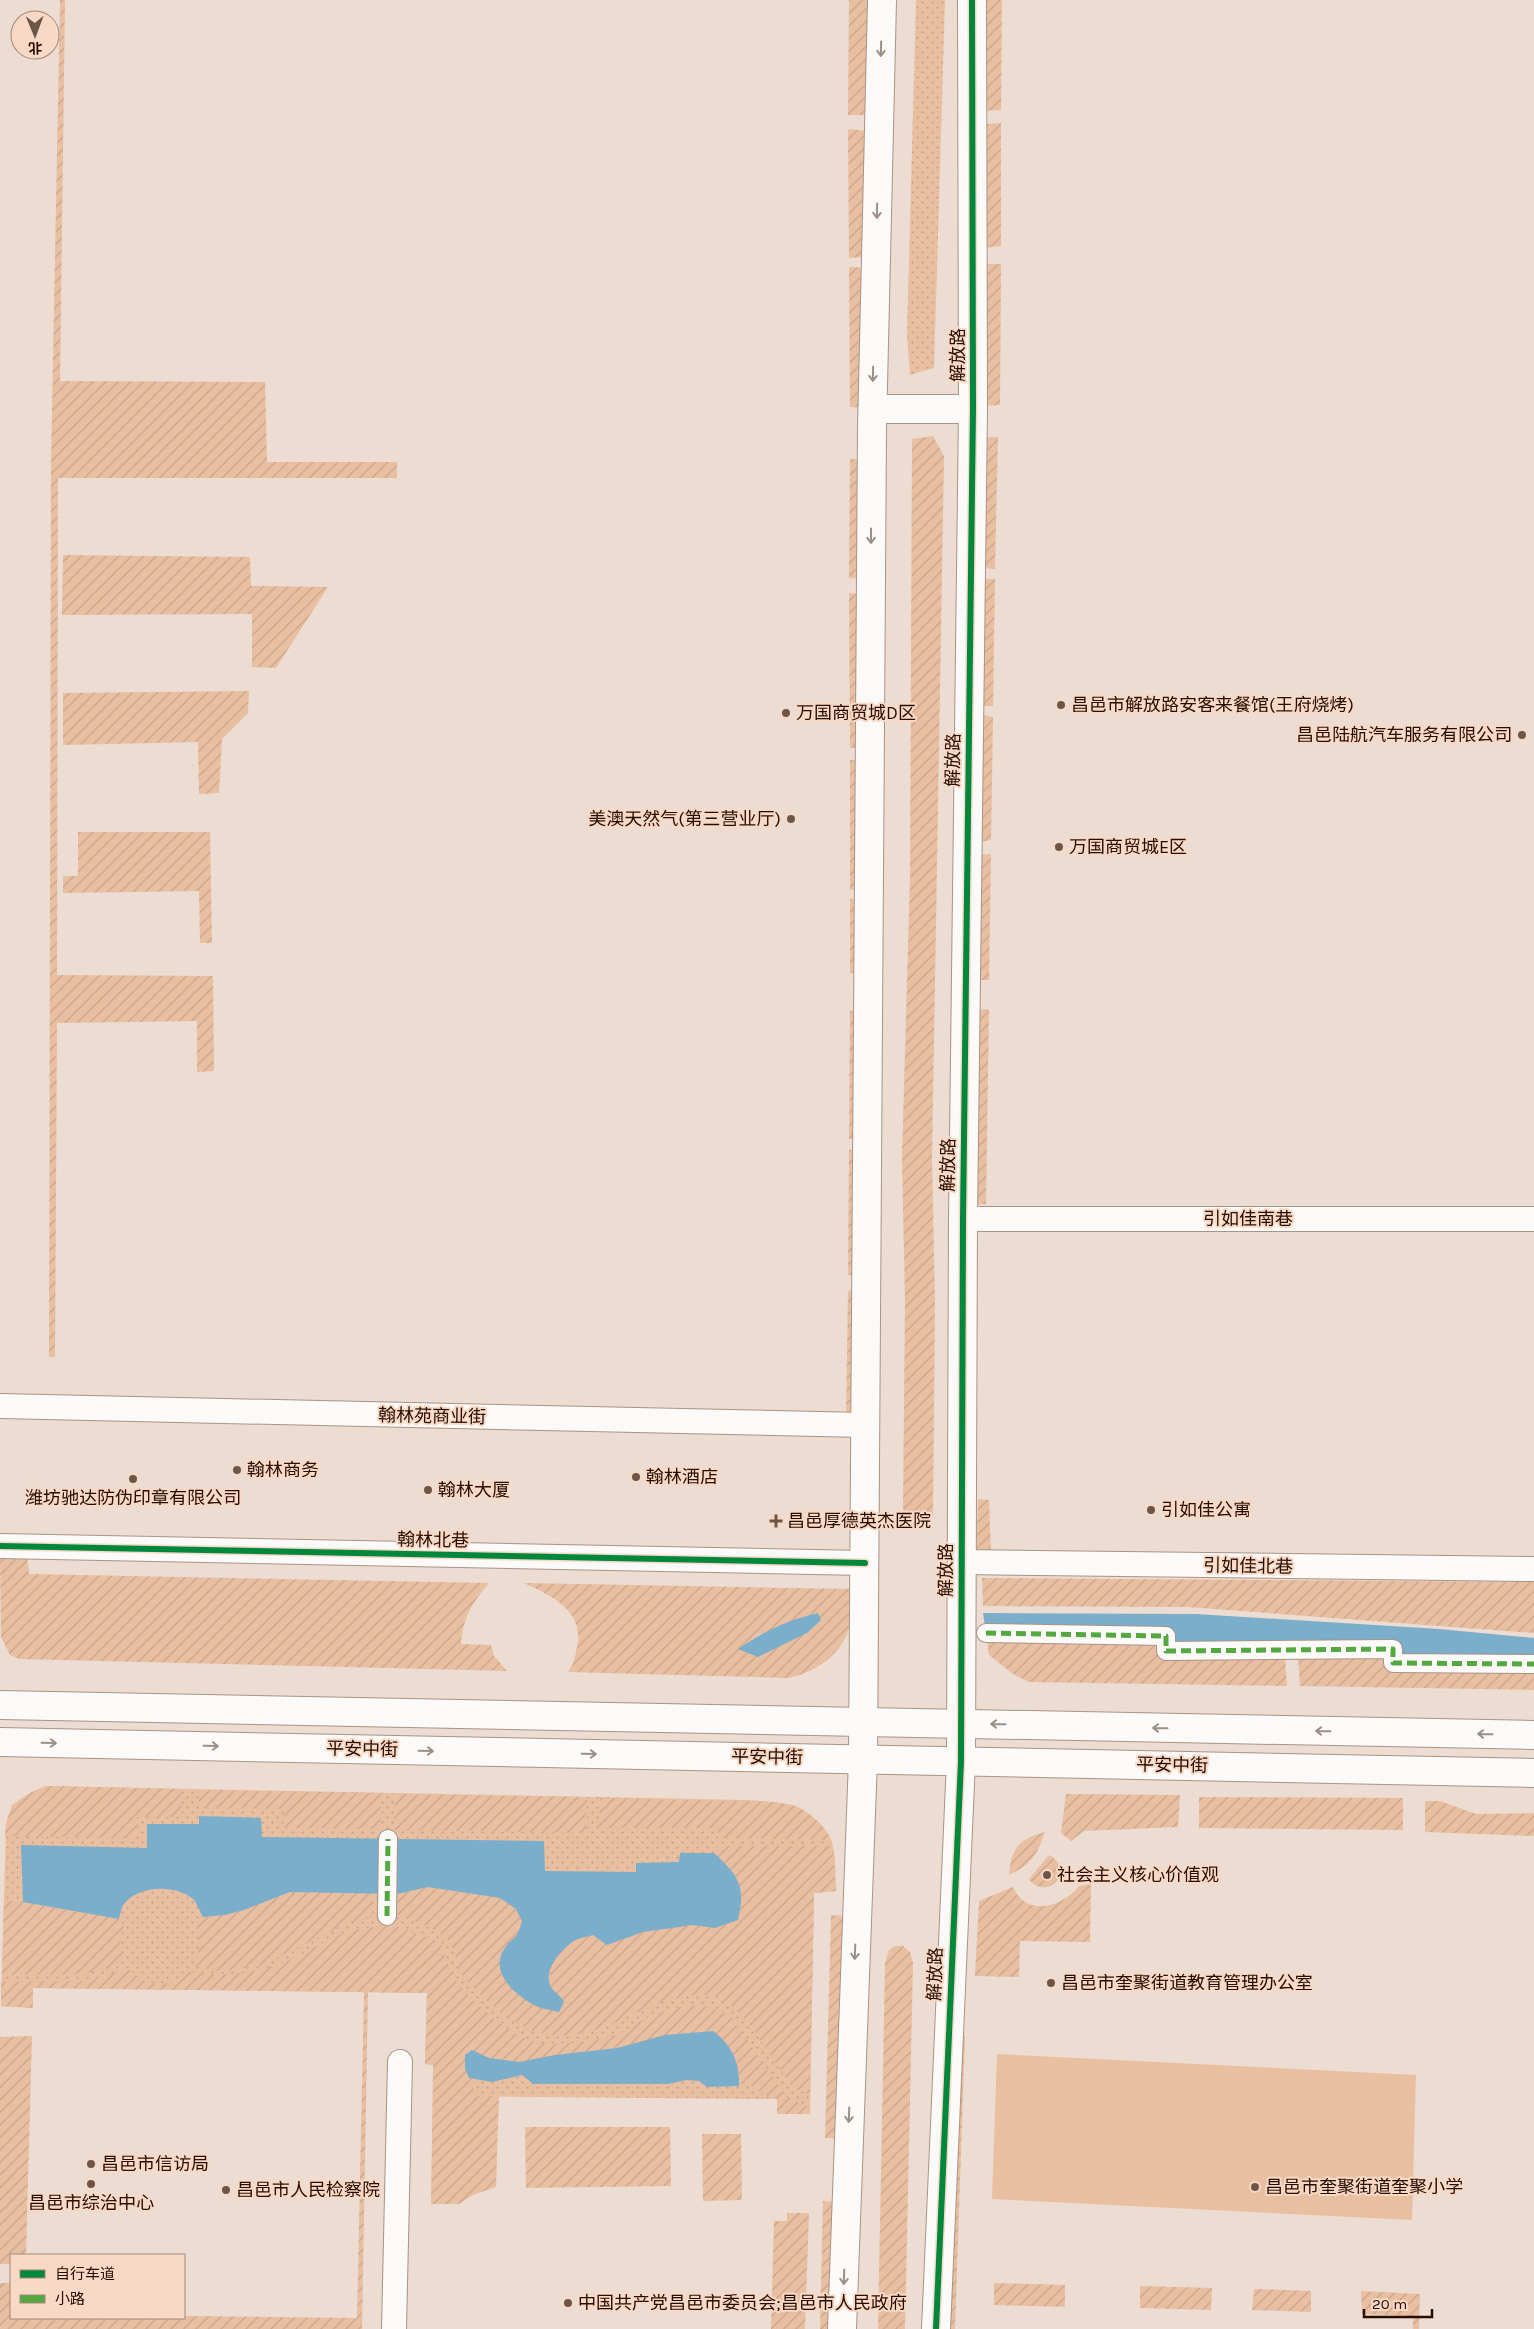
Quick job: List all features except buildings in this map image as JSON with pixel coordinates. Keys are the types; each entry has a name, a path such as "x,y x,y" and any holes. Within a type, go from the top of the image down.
{"street":[{"path":"842,2329 863,1759 872,409 882,0"},
{"name":"解放路","path":"936,2329 961,1761 962,1219 973,409 972,0"},
{"path":"872,409 973,409"},
{"name":"引如佳南巷","path":"962,1219 1534,1219"},
{"name":"翰林苑商业街","path":"0,1406 864,1425"},
{"name":"翰林北巷","path":"0,1546 865,1563"},
{"name":"引如佳北巷","path":"962,1562 1534,1570"},
{"path":"986,1633 1166,1636 1166,1651 1393,1649 1393,1662 1534,1664"},
{"name":"平安中街","path":"0,1705 1534,1735"},
{"name":"平安中街","path":"0,1742 1534,1773"},
{"path":"387,1916 388,1839"},
{"path":"394,2329 400,2062"}],"shaded area":[{"path":"60,0 65,0 60,381 265,382 267,462 397,462 397,478 58,478 57,975 213,976 214,1071 197,1072 197,1021 57,1023 55,1357 49,1357 51,463"},
{"path":"849,0 869,0 867,115 848,115"},
{"path":"916,0 945,0 934,368 910,375 907,335"},
{"path":"986,0 1002,0 1001,110 983,111"},
{"path":"1001,123 1001,246 985,248 985,124"},
{"path":"848,129 868,131 867,257 849,258"},
{"path":"982,264 1001,264 1000,405 982,406"},
{"path":"849,267 866,268 866,408 850,407"},
{"path":"933,436 944,456 932,1157 935,1302 933,1515 913,1525 903,1509 905,1301 902,1157 910,877 912,439"},
{"path":"998,437 995,569 982,568 983,438"},
{"path":"850,459 865,459 865,579 849,578"},
{"path":"63,555 250,557 251,586 328,587 276,668 252,667 252,614 62,615"},
{"path":"982,579 995,579 993,706 982,706"},
{"path":"849,593 865,594 864,747 850,748"},
{"path":"249,691 248,713 222,739 219,793 199,794 198,742 63,745 63,693"},
{"path":"983,715 993,717 991,840 980,842"},
{"path":"850,760 863,760 863,889 850,890"},
{"path":"78,832 210,832 212,943 200,943 199,891 63,893 63,876 78,876"},
{"path":"991,854 989,980 977,980 980,855"},
{"path":"850,899 863,899 862,972 850,973"},
{"path":"989,1009 986,1204 974,1205 976,1010"},
{"path":"862,1010 860,1139 849,1139 850,1011"},
{"path":"860,1149 859,1274 848,1275 849,1150"},
{"path":"858,1290 857,1417 846,1417 848,1291"},
{"path":"978,1499 989,1500 991,1553 976,1554"},
{"path":"27,1554 29,1574 489,1583 469,1611 461,1644 491,1645 494,1656 507,1671 19,1659 10,1655 1,1637 0,1555"},
{"path":"982,1578 1534,1582 1534,1633 1187,1607 983,1606"},
{"path":"524,1583 850,1589 851,1621 841,1645 834,1653 818,1667 788,1678 568,1672 573,1663 577,1647 578,1634 576,1624 564,1606 545,1593","holes":["807,1633 787,1641 739,1649 760,1634"]},
{"path":"987,1639 1156,1642 1157,1654 1285,1658 1287,1686 1029,1682 1013,1674 989,1655"},
{"path":"1384,1656 1534,1669 1534,1690 1300,1686 1298,1658"},
{"path":"46,1786 746,1800 776,1803 795,1808 812,1817 828,1834 834,1850 835,1864 836,1891 814,1893 810,2114 777,2114 777,2099 433,2096 433,2065 425,2064 427,1993 33,1988 33,2008 1,2006 6,1825 12,1805 30,1793"},
{"path":"46,1786 181,1789 182,1817 137,1817 138,1839 5,1836 11,1809 21,1798"},
{"path":"199,1790 381,1793 380,1829 284,1828 284,1809 199,1808"},
{"path":"395,1794 587,1797 586,1833 394,1830"},
{"path":"1066,1794 1180,1795 1178,1827 1084,1831 1071,1841 1061,1833"},
{"path":"1199,1797 1403,1798 1403,1830 1199,1828"},
{"path":"600,1798 776,1802 797,1807 809,1813 826,1831 830,1840 718,1838 718,1828 599,1828"},
{"path":"1425,1801 1440,1801 1476,1814 1534,1813 1534,1836 1425,1832"},
{"path":"1045,1832 1033,1858 1023,1867 1009,1875 1014,1851 1018,1846 1029,1838"},
{"path":"716,1846 832,1846 836,1891 814,1893 810,2095 791,2085 743,2017 725,2001 715,1997 693,1995 672,1999 587,2032 564,2035 540,2033 530,2030 497,2010 468,1982 458,1966 451,1943 443,1935 424,1925 397,1915 397,1894 428,1887 500,1898 516,1909 522,1920 519,1935 504,1949 553,1991 550,1977 553,1963 562,1950 576,1940 593,1935 608,1945 643,1932 693,1925 715,1928 738,1920 741,1890 735,1875 714,1853"},
{"path":"1049,1855 1057,1861 1060,1868 1059,1876 1056,1882 1050,1886 1036,1885 1029,1879"},
{"path":"1091,1884 1090,1942 1020,1941 1019,1977 975,1976 979,1901 1013,1887 1026,1903 1044,1906 1063,1900 1079,1886"},
{"path":"297,1892 372,1893 372,1916 339,1927 262,1965 222,1972 193,1966 199,1950 198,1934 194,1922 206,1917 238,1911"},
{"path":"4,1900 119,1919 124,1925 120,1943 124,1961 86,1974 2,1975"},
{"path":"831,1915 848,1916 841,2138 825,2138"},
{"path":"393,1926 439,1941 455,1979 469,1996 501,2024 523,2037 540,2043 561,2044 607,2038 656,2014 689,2006 711,2007 721,2011 731,2017 786,2097 810,2108 810,2114 777,2114 777,2099 768,2096 739,2079 738,2065 732,2052 713,2031 665,2035 617,2048 555,2055 520,2062 489,2058 472,2050 469,2078 475,2079 473,2096 499,2096 496,2187 473,2195 459,2204 431,2204 433,2065 425,2064 427,1993 368,1992 362,2329 0,2329 0,2283 10,2283 10,2319 185,2319 185,2316 357,2318 364,1992 33,1988 33,2008 1,2006 1,1982 89,1981 128,1968 135,1975 149,1983 157,1984 181,1978 189,1972 218,1975 247,1972 288,1960 336,1936 367,1928"},
{"path":"895,1946 903,1946 910,1952 913,1963 905,2329 878,2329 885,1963 889,1950"},
{"path":"32,2036 26,2254 10,2254 10,2264 0,2264 0,2037"},
{"path":"958,2036 965,2036 955,2329 947,2329"},
{"path":"997,2054 1416,2075 1412,2220 992,2199"},
{"path":"525,2127 670,2127 671,2186 526,2188"},
{"path":"702,2134 741,2134 742,2200 703,2201"},
{"path":"823,2201 838,2202 835,2329 820,2329"},
{"path":"787,2213 809,2213 805,2329 771,2329 774,2221 787,2221"},
{"path":"994,2283 1065,2285 1065,2307 994,2305"},
{"path":"1140,2286 1212,2288 1211,2310 1140,2308"},
{"path":"1254,2289 1311,2291 1311,2312 1252,2310"},
{"path":"1361,2291 1420,2294 1419,2329 1413,2329 1413,2316 1362,2314"}],"water":[{"path":"818,1613 821,1620 807,1633 758,1657 738,1649 776,1627"},
{"path":"983,1613 1196,1614 1439,1629 1534,1638 1534,1656 1400,1654 1175,1644 1174,1630 985,1626"},
{"path":"199,1816 261,1818 262,1837 544,1841 545,1871 636,1872 636,1863 679,1862 680,1853 714,1853 735,1875 741,1890 738,1920 715,1928 693,1925 643,1932 607,1945 593,1935 573,1941 554,1961 549,1973 550,1985 564,2002 559,2012 528,2002 513,1990 502,1975 500,1958 504,1949 517,1935 522,1921 516,1909 500,1898 428,1887 397,1894 290,1892 244,1910 225,1915 203,1917 193,1899 186,1894 167,1889 157,1889 138,1893 130,1898 123,1906 119,1919 23,1902 21,1845 147,1848 147,1824 199,1824"},
{"path":"713,2031 720,2036 734,2055 738,2070 739,2086 707,2087 699,2081 686,2080 668,2084 533,2084 522,2075 492,2082 469,2078 465,2069 465,2055 472,2050 489,2058 519,2062 555,2055 617,2048 665,2035"}],"marked path":[{"path":"986,1633 1166,1636 1166,1651 1393,1649 1393,1663 1534,1664"},
{"path":"387,1916 388,1839"}],"cycle path":[{"path":"936,2329 961,1761 963,1219 973,409 972,0"},
{"path":"0,1546 865,1563"}],"place":[{"name":"昌邑市解放路安客来餐馆(王府烧烤)","path":"1061,705"},
{"name":"万国商贸城D区","path":"786,713"},
{"name":"昌邑陆航汽车服务有限公司","path":"1522,735"},
{"name":"美澳天然气(第三营业厅)","path":"791,819"},
{"name":"万国商贸城E区","path":"1059,847"},
{"name":"翰林商务","path":"237,1470"},
{"name":"翰林酒店","path":"636,1477"},
{"name":"潍坊驰达防伪印章有限公司","path":"133,1479"},
{"name":"翰林大厦","path":"428,1490"},
{"name":"引如佳公寓","path":"1151,1510"},
{"name":"昌邑厚德英杰医院","path":"776,1521"},
{"name":"社会主义核心价值观","path":"1047,1875"},
{"name":"昌邑市奎聚街道教育管理办公室","path":"1051,1983"},
{"name":"昌邑市信访局","path":"91,2164"},
{"name":"昌邑市综治中心","path":"91,2184"},
{"name":"昌邑市奎聚街道奎聚小学","path":"1255,2187"},
{"name":"昌邑市人民检察院","path":"226,2190"},
{"name":"中国共产党昌邑市委员会;昌邑市人民政府","path":"568,2303"}]}
